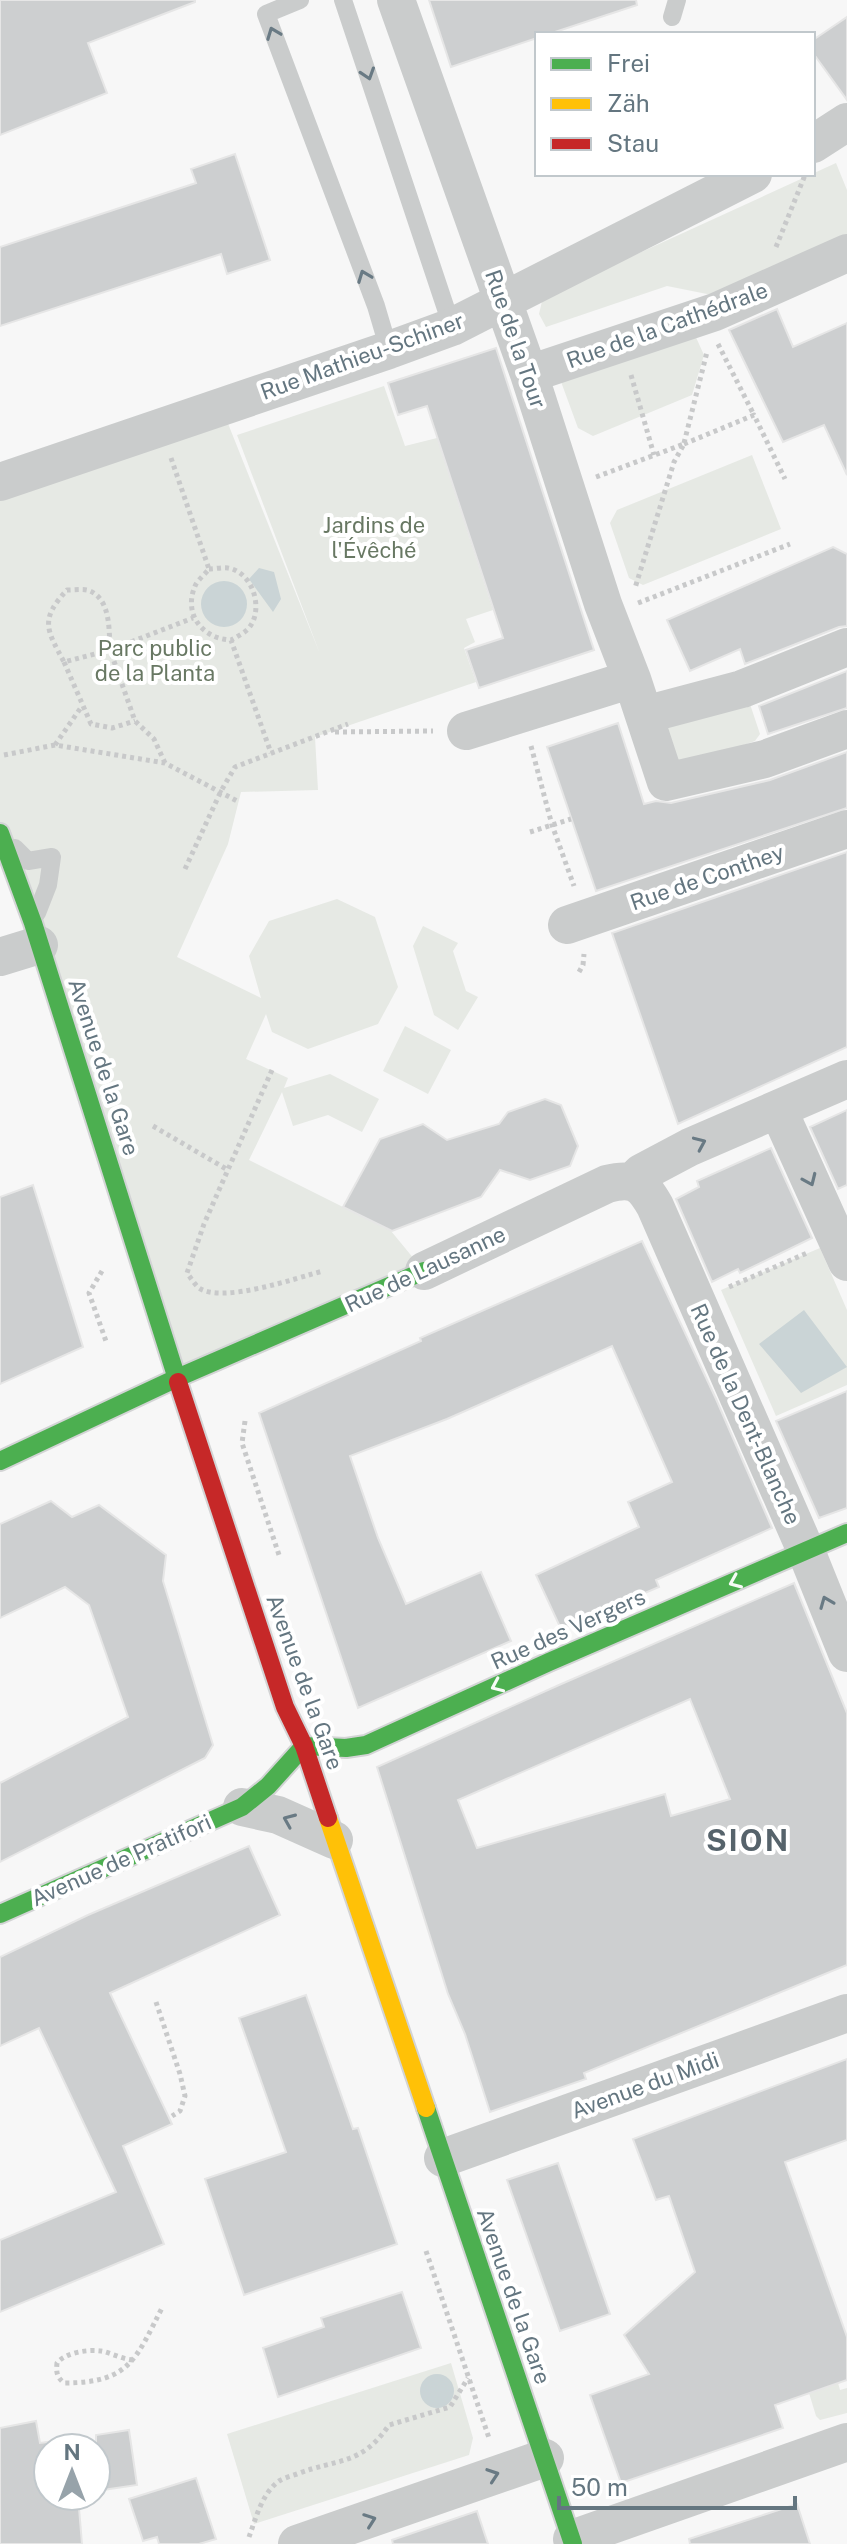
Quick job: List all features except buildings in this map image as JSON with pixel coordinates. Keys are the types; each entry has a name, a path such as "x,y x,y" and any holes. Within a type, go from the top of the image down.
{"street":[{"name":"Rue de la Tour","path":"396,0 529,374 603,604 620,620 632,679 666,782 765,759 847,729"},
{"path":"815,143 847,122"},
{"name":"Rue Mathieu-Schiner","path":"0,482 452,327 749,176"},
{"name":"Rue de la Cathédrale","path":"529,374 598,352 713,322 757,293 847,253"},
{"path":"644,715 742,689 847,647"},
{"path":"466,731 632,679"},
{"name":"Rue de Conthey","path":"567,925 847,829"},
{"name":"Avenue de la Gare","path":"0,832 36,934 285,1707 304,1746 573,2541"},
{"path":"0,957 36,934"},
{"name":"Rue de Lausanne","path":"0,1461 177,1378 424,1271 607,1184 636,1167 847,1079"},
{"path":"778,1109 834,1255"},
{"name":"Rue de la Dent-Blanche","path":"636,1167 806,1551 847,1653"},
{"name":"Rue des Vergers","path":"304,1746 346,1748 366,1745 847,1533"},
{"name":"Avenue de Pratifori","path":"0,1914 242,1807 268,1786 304,1746"},
{"path":"242,1807 278,1815 334,1840"},
{"name":"Avenue du Midi","path":"443,2158 847,2013"},
{"path":"573,2541 611,2523 847,2442"},
{"path":"297,2544 545,2458"}],"lane":[{"path":"300,0 266,14 376,306 389,350"},
{"path":"343,0 452,327"},
{"path":"0,832 28,861 52,857 36,934"}],"path":[{"path":"757,293 805,176"},
{"path":"713,322 785,479"},
{"path":"620,620 633,594 674,462 684,444 713,322"},
{"path":"598,352 628,368 654,455"},
{"path":"567,488 754,415"},
{"path":"169,452 209,569"},
{"path":"620,620 790,544"},
{"path":"229,568 244,576 256,598 256,614 250,628 231,640 219,640 204,632 193,618 191,604 196,583 209,569 229,568"},
{"path":"135,721 112,728 91,724 48,632 52,606 67,590 88,590 104,602 110,650 135,721 154,739 165,763"},
{"path":"64,662 110,650 193,618"},
{"path":"231,640 271,753"},
{"path":"55,745 83,705"},
{"path":"522,714 552,825 573,883"},
{"path":"185,869 235,767 348,724"},
{"path":"330,732 466,731"},
{"path":"4,755 55,745 165,763 239,802"},
{"path":"530,832 571,819"},
{"path":"579,972 583,965"},
{"path":"248,1290 232,1295 212,1293 199,1288 187,1273 204,1224 272,1070"},
{"path":"153,1126 228,1170"},
{"path":"721,1290 834,1255"},
{"path":"102,1271 89,1293 107,1344"},
{"path":"245,1421 242,1443 280,1558"},
{"path":"156,2002 185,2096 180,2111 172,2116"},
{"path":"426,2251 489,2438"},
{"path":"133,2360 101,2351 68,2355 57,2363 56,2371 64,2383 121,2372 133,2360 163,2306"},
{"path":"249,2537 263,2500 278,2482 307,2470 352,2459 377,2443 389,2425 450,2407 468,2378"}],"green space":[{"path":"836,163 847,190 847,240 717,296 667,286 546,327 539,314 543,297 808,176 815,176 815,173"},
{"path":"694,333 704,355 692,395 593,436 578,428 560,379"},
{"name":"Parc public de la Planta","path":"384,386 405,446 437,438 493,610 466,619 475,642 464,648 476,682 315,737 318,790 241,792 228,844 177,957 261,998 249,956 269,921 337,899 375,917 398,987 378,1024 308,1049 272,1032 266,1014 246,1059 288,1078 284,1088 330,1074 379,1099 362,1132 328,1115 293,1126 282,1092 249,1160 391,1231 424,1271 177,1378 0,833 0,482 221,406 320,654 237,435"},
{"path":"752,455 781,529 643,585 629,578 610,523 617,510"},
{"path":"750,704 760,734 755,741 681,767 665,731 669,724"},
{"path":"423,926 458,943 453,951 466,991 478,997 458,1030 434,1015 413,946"},
{"path":"405,1026 451,1050 428,1094 383,1071"},
{"path":"820,1248 847,1310 847,1385 776,1416 721,1290"},
{"path":"451,2363 473,2438 469,2455 254,2524 227,2434"},
{"path":"838,2383 840,2390 847,2388 847,2413 820,2420 809,2393"}],"shaded area":[{"path":"259,568 274,572 281,599 273,612 249,579"},
{"path":"224,581 240,588 247,604 240,620 224,627 208,620 201,604 208,588"},
{"path":"804,1310 847,1367 801,1393 759,1344"},
{"path":"437,2374 449,2379 454,2391 449,2403 437,2408 425,2403 420,2391 425,2379"}],"traffic: fast":[{"path":"0,833 33,923 178,1382"},
{"path":"0,1461 177,1378 424,1271"},
{"path":"304,1746 346,1748 366,1745 847,1533"},
{"path":"0,1914 242,1807 268,1786 304,1746"},
{"path":"426,2108 573,2544"}],"traffic: slow":[{"path":"328,1818 426,2108"}],"traffic: jam":[{"path":"178,1382 285,1707 304,1746 328,1818"}],"district":[{"name":"SION","path":"748,1840"}],"park label":[{"name":"Jardins de l'Évêché","path":"374,538"}]}
